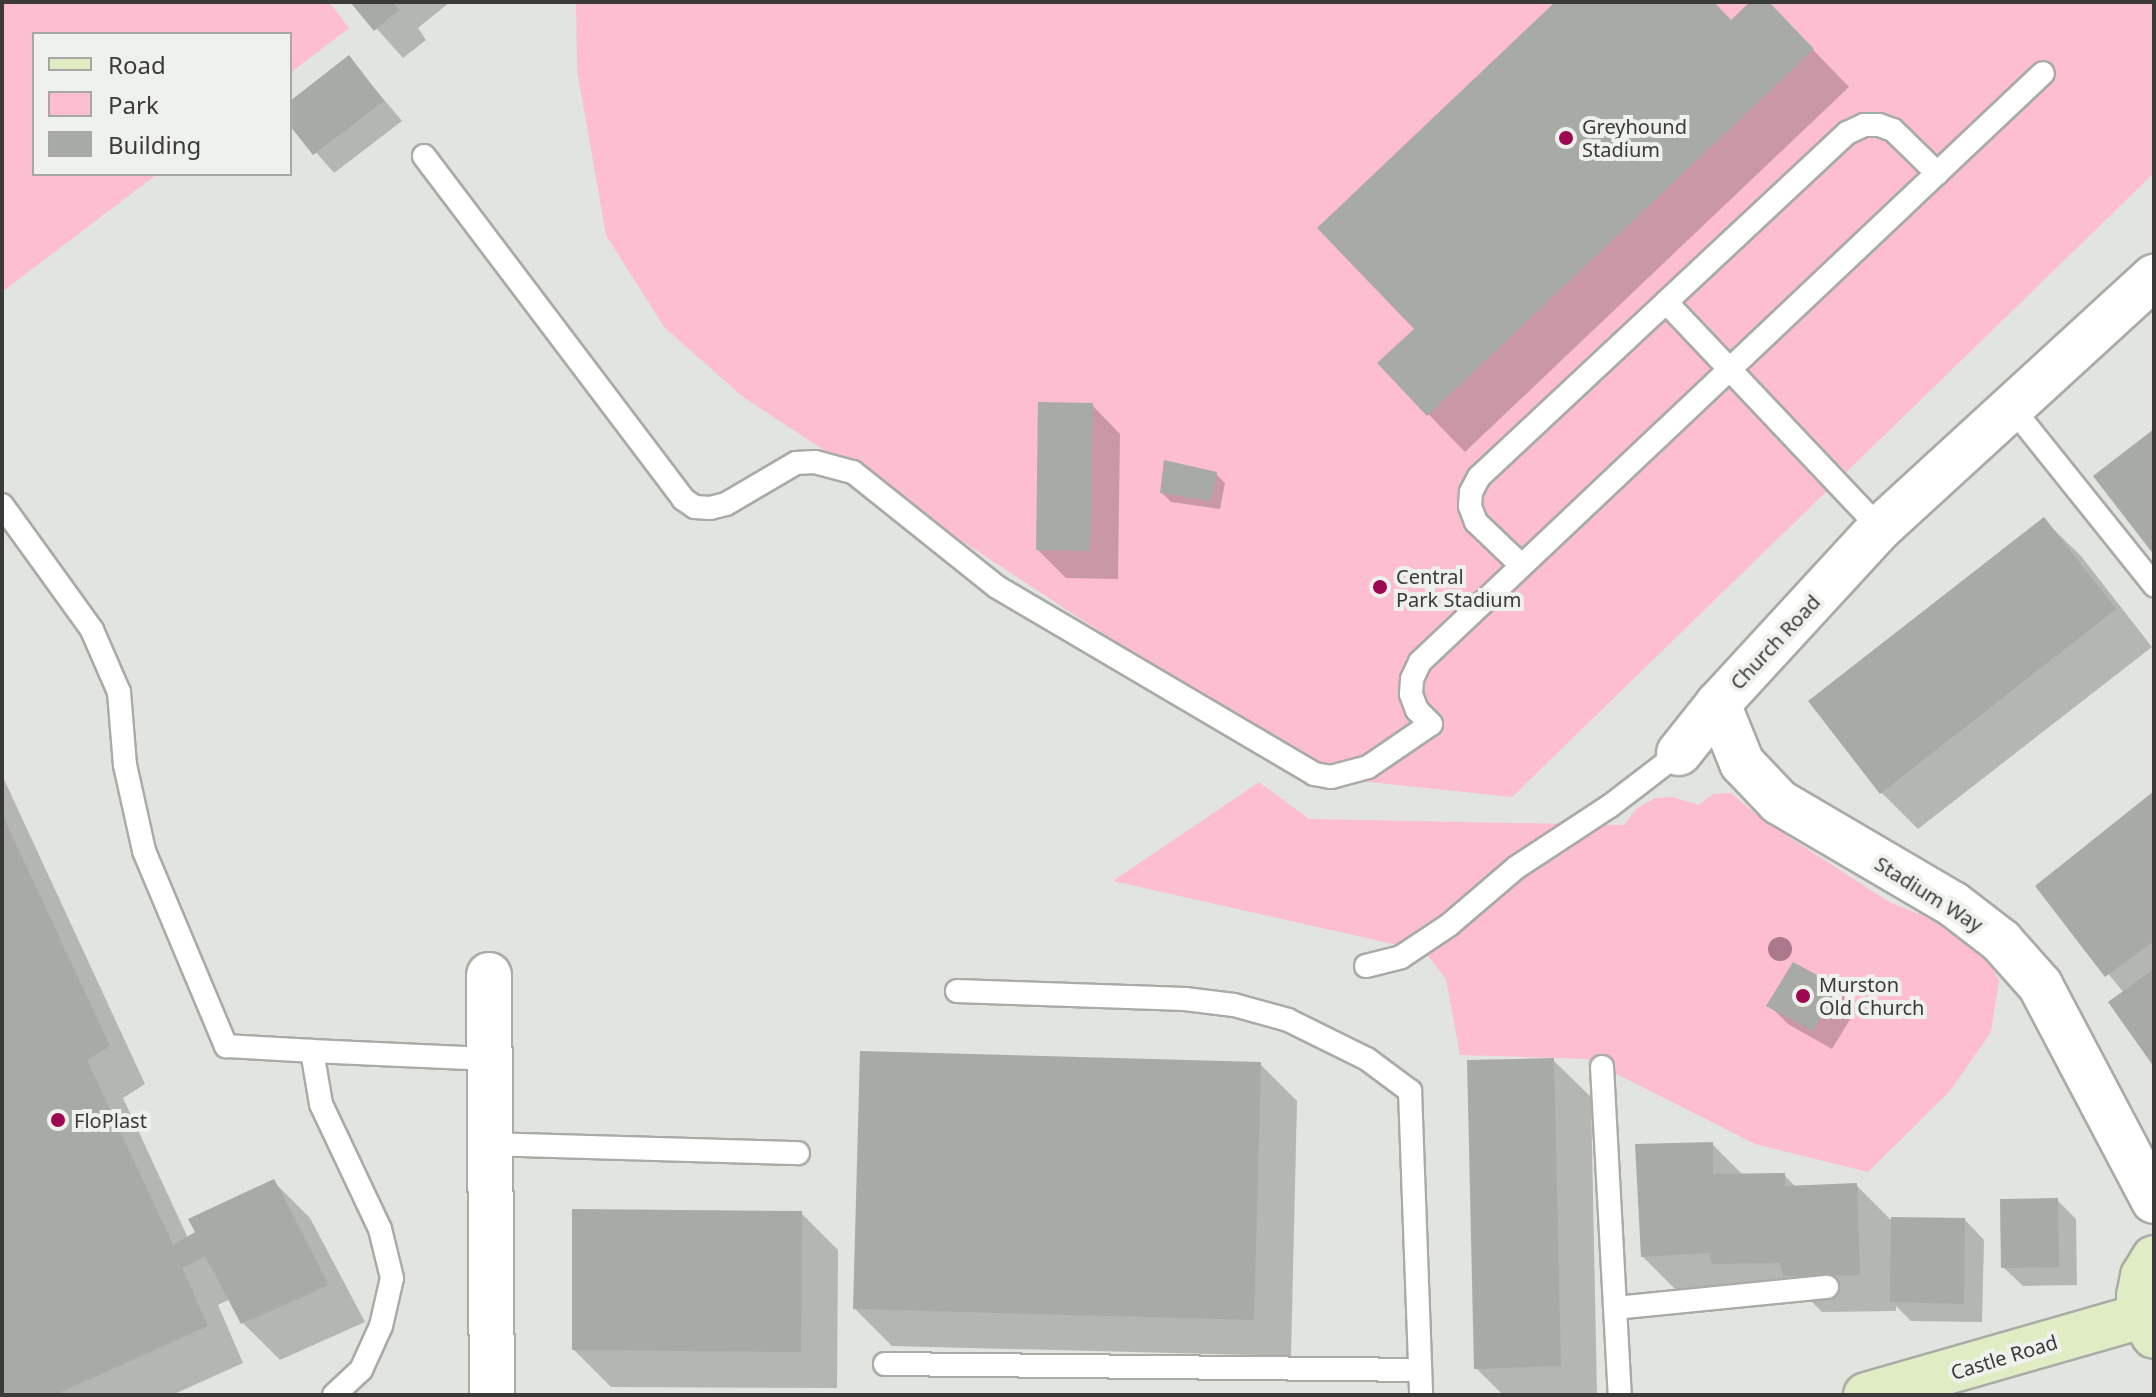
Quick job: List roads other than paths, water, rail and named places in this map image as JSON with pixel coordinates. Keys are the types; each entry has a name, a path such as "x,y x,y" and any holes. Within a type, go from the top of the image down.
{"main road":[{"path":"2148,1326 2139,1296 2143,1276 2154,1258"},
{"name":"Castle Road","path":"1867,1395 2148,1326"}],"street":[{"name":"Church Road","path":"1679,753 1718,704 1880,528 2154,277"},
{"name":"Stadium Way","path":"1718,704 1742,763 1779,802 1953,904 2001,941 2040,985 2154,1201"},
{"path":"489,975 492,1395"}],"lane":[{"path":"424,156 683,499 695,507 710,508 726,504 796,463 815,462 853,472 997,587 1314,774 1344,775 1368,767 1431,724 1417,710 1411,694 1412,679 1420,662 2043,73"},
{"path":"1521,565 1476,522 1470,506 1471,492 1479,477 1847,133 1864,125 1879,125 1893,130 1937,173"},
{"path":"1666,302 1880,528"},
{"path":"2013,409 2154,585"},
{"path":"2,505 92,630 119,692 125,765 144,851 226,1046 491,1059"},
{"name":"Church Road","path":"1366,966 1401,957 1449,925 1517,867 1610,806 1679,753"},
{"path":"957,991 1185,999 1234,1005 1288,1020 1354,1052 1410,1091 1421,1395"},
{"path":"312,1051 321,1104 380,1229 392,1278 381,1326 361,1370 334,1395"},
{"path":"1602,1067 1620,1395"},
{"path":"489,1144 798,1153"},
{"path":"1615,1308 1827,1287"},
{"path":"885,1364 1420,1370"}],"place":[{"name":"Greyhound Stadium","path":"1566,138"},
{"name":"Central Park Stadium","path":"1380,587"},
{"name":"Murston Old Church","path":"1803,996"},
{"name":"FloPlast","path":"58,1120"}]}
